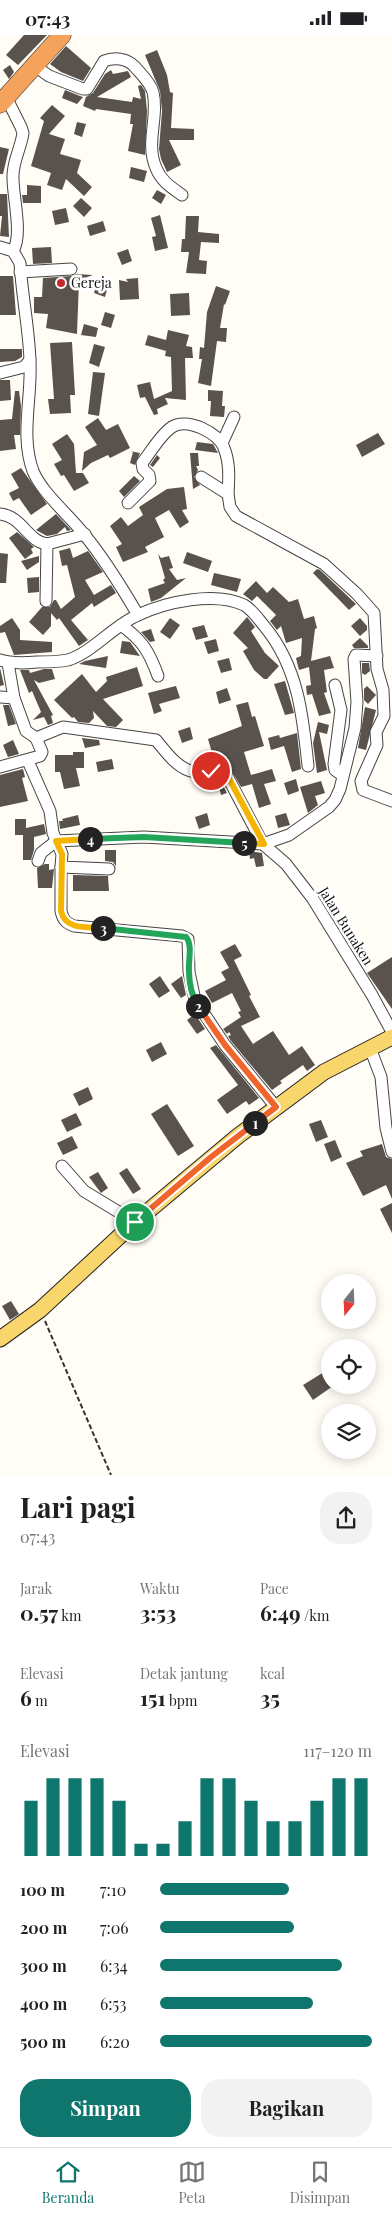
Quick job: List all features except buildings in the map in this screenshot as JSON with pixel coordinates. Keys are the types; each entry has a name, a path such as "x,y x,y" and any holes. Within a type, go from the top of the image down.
{"highway":[{"path":"3,101 62,35"}],"main road":[{"path":"0,1339 40,1310 135,1222 211,1157 324,1072 392,1037"}],"street":[{"path":"35,66 49,75 83,89 90,87 104,61 122,59 130,61 147,80 153,91 152,140 156,168 166,183 182,195"},
{"path":"3,101 23,133 12,177 17,234 17,244 14,251"},
{"path":"0,247 14,251 20,263 30,360 26,423 33,471 44,488 85,534 109,566 138,615"},
{"path":"20,271 71,269"},
{"path":"0,373 24,367 30,360"},
{"path":"222,443 234,417"},
{"path":"128,503 150,481 149,475 143,469 142,463 173,426 182,424 203,428 222,443 229,464 228,494 230,507 236,516 324,564 366,603 374,613 376,620 377,669 383,690 384,716 376,733 377,745 361,781 361,786 363,790 370,794 392,801"},
{"path":"201,477 228,494"},
{"path":"0,514 7,515 20,523 38,542 47,544 85,534"},
{"path":"46,601 47,544"},
{"path":"0,767 28,761 41,754 36,737 26,731 4,662 70,659 138,615 176,604 211,599 232,600 247,607 279,646 290,669 303,713 308,765"},
{"path":"121,625 137,637 150,654 158,676"},
{"path":"38,861 41,853 56,841 144,837 264,844 289,835 310,821 335,800 340,789 355,728 354,659 356,655 377,656"},
{"path":"335,685 341,710 334,764 335,770 342,775"},
{"path":"0,697 14,698"},
{"name":"Jalan Bunaken","path":"36,737 63,727 156,740 174,761 186,769 195,772 222,771 226,773 264,844 286,865 312,899 372,995 392,1032"},
{"path":"28,761 50,811 56,841 62,854 60,867 61,911 63,918 67,923 74,926 182,936 188,939 189,972 195,1000 225,1045 276,1107"},
{"path":"60,867 109,869"},
{"path":"370,1048 381,1077 386,1128 392,1152"},
{"path":"62,1166 84,1191 135,1222"}],"path":[{"path":"40,1310 111,1475"}],"place":[{"name":"Gereja","path":"61,283"}],"route":[{"path":"135,1222 211,1157 276,1107 225,1045 195,1000 189,972 190,943 186,937 74,926 67,923 61,911 60,867 62,854 56,841 144,837 264,844 251,816 226,773 211,771"}]}
